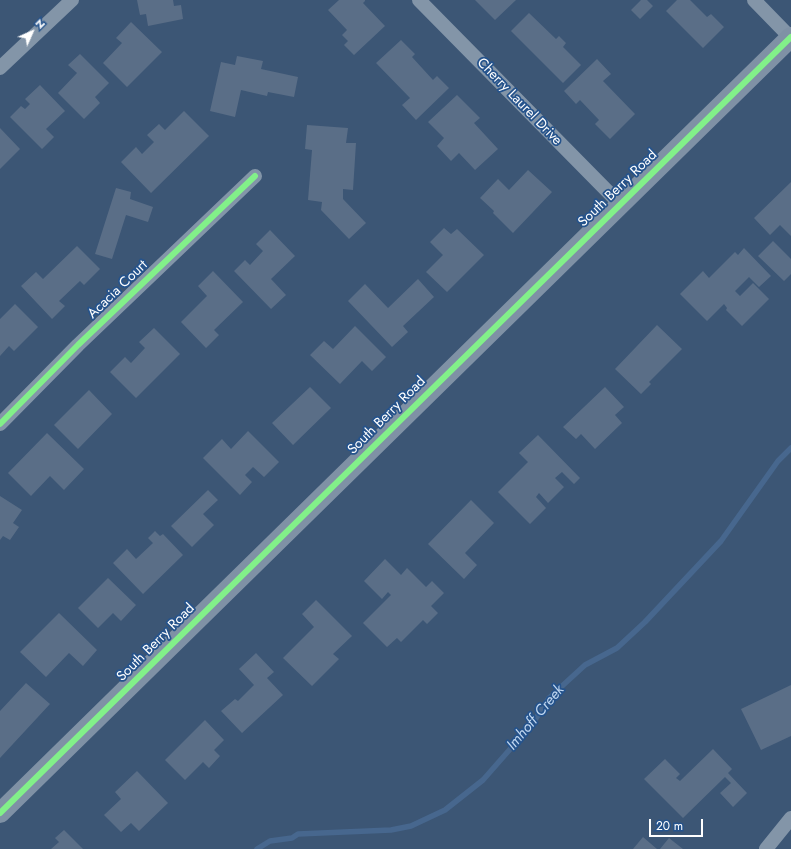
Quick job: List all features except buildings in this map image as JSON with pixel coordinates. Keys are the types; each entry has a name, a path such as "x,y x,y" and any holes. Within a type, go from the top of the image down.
{"street":[{"path":"0,68 72,0"},
{"name":"Cherry Laurel Drive","path":"419,0 620,204"},
{"path":"754,0 791,37"},
{"name":"South Berry Road","path":"0,813 791,37"},
{"name":"Acacia Court","path":"0,424 78,345 255,176"},
{"path":"766,849 791,818"}],"waterway":[{"name":"Imhoff Creek","path":"257,849 270,841 292,838 298,834 391,830 411,826 445,810 483,780 533,723 549,698 585,665 617,648 645,622 721,541 778,461 791,448"}],"cycle path":[{"path":"0,813 791,37"},
{"path":"0,424 78,345 255,176"}]}
